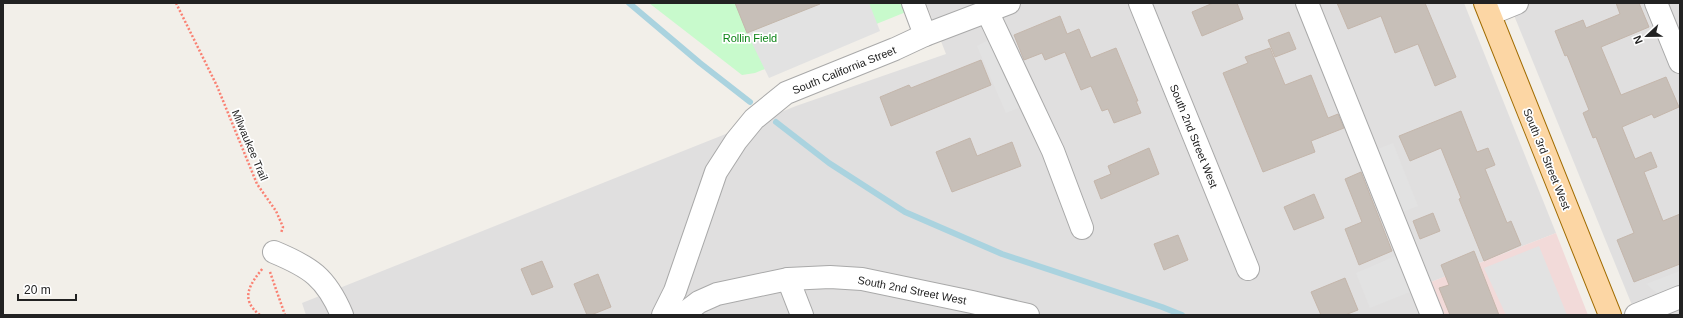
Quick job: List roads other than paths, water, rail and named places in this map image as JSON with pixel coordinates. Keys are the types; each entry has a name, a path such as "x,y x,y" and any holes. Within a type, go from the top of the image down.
{"main road":[{"name":"South 3rd Street West","path":"1487,9 1610,315"}],"street":[{"path":"913,3 925,35"},
{"name":"South California Street","path":"662,315 675,291 716,172 736,141 754,119 786,93 885,53 925,35 1008,3"},
{"name":"South 2nd Street West","path":"1140,3 1248,269"},
{"path":"1307,3 1432,315"},
{"path":"1487,9 1517,3"},
{"path":"1656,3 1680,62"},
{"path":"987,11 1053,151 1082,228"},
{"path":"270,258 300,263 325,283 336,301 342,315"},
{"name":"South 2nd Street West","path":"682,315 699,302 716,294 788,279 830,277 862,279 973,308 1028,315"},
{"path":"788,279 802,315"},
{"path":"1636,315 1680,297"}],"waterway":[{"path":"629,3 700,63 750,102"},
{"path":"776,122 829,163 905,212 1002,254 1182,315"}],"park label":[{"name":"Rollin Field","path":"750,38"}]}
